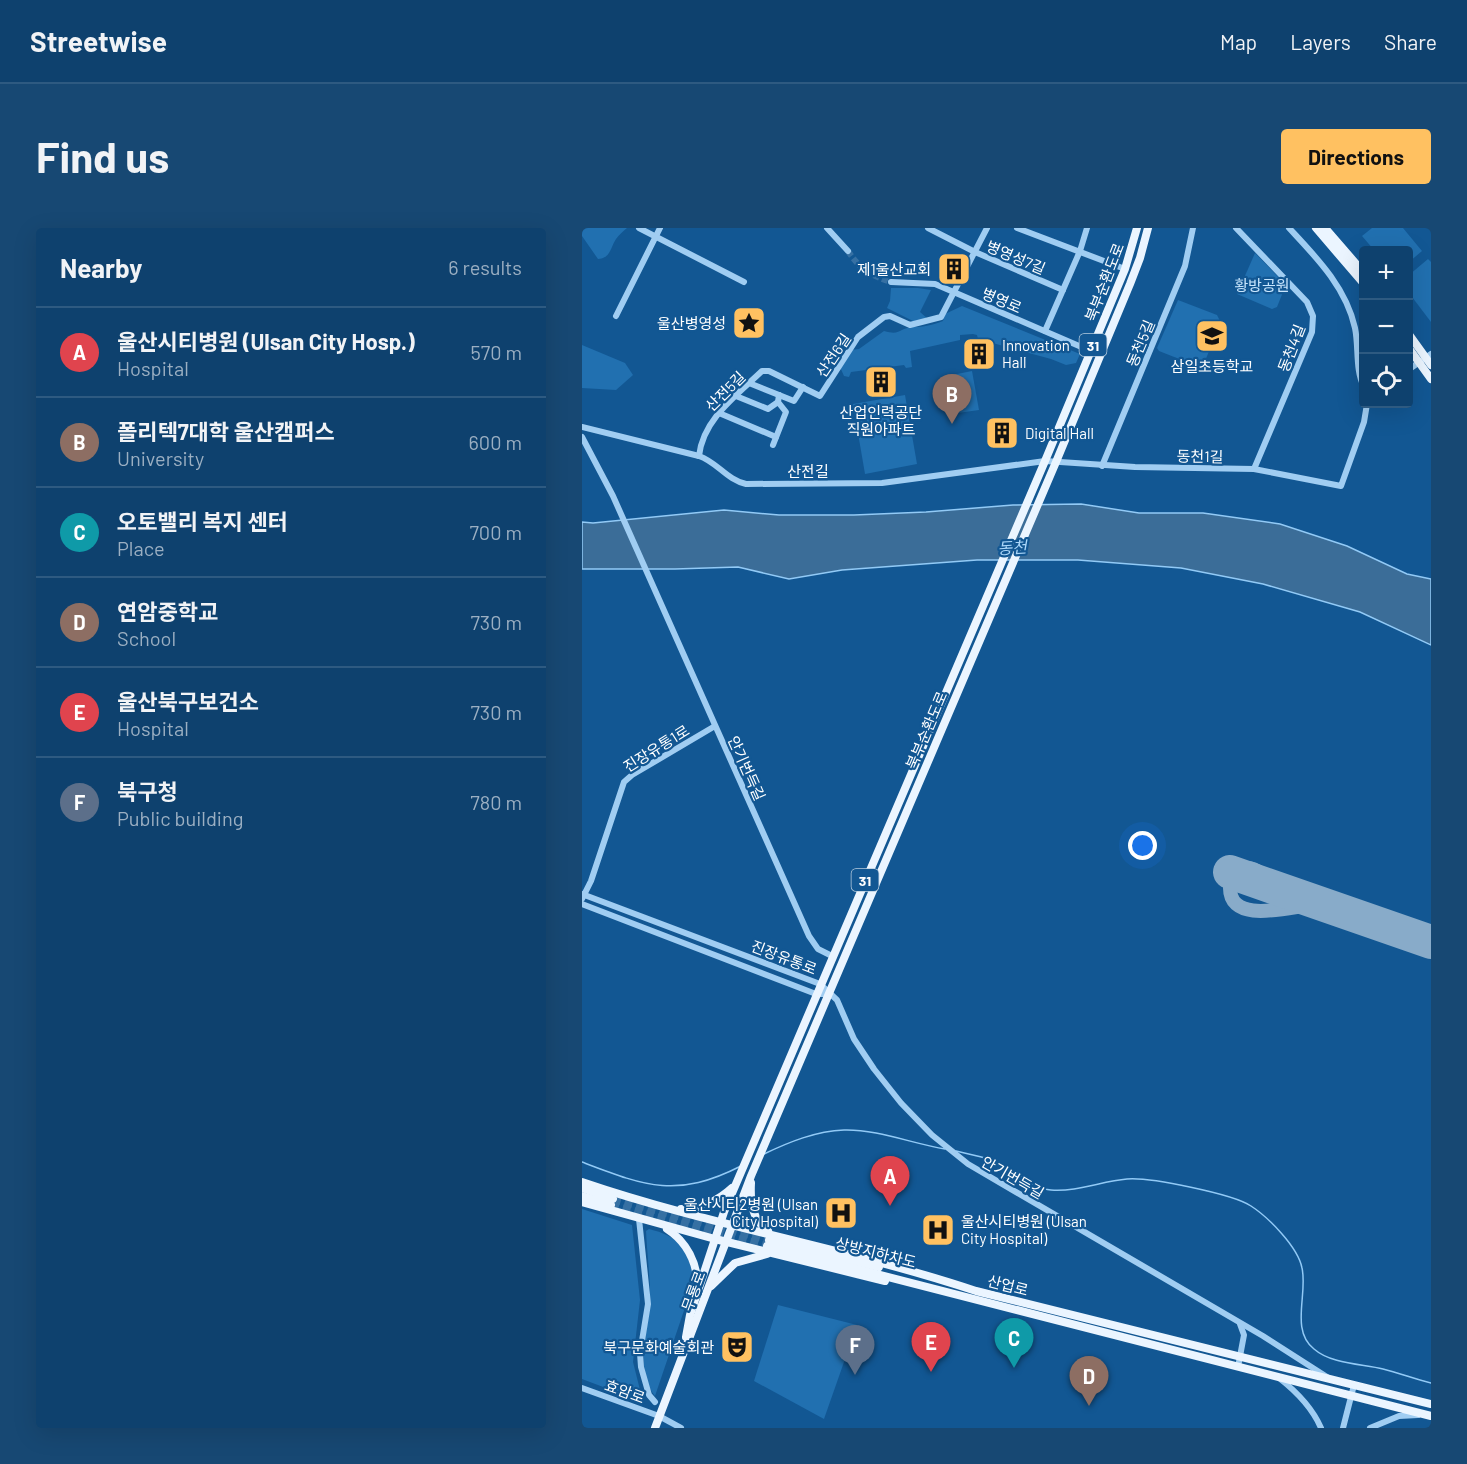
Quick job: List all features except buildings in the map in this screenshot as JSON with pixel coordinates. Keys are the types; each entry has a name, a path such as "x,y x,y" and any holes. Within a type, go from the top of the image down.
{"main road":[{"name":"북부순환도로","path":"715,1239 820,984 1091,351 1125,269 1137,228"},
{"name":"북부순환도로","path":"725,1242 752,1173 1056,462 1140,258 1148,228"},
{"path":"1316,228 1359,278"},
{"path":"1325,228 1359,267"},
{"path":"1413,340 1427,360 1431,379"},
{"path":"1413,350 1427,360"},
{"path":"752,1173 751,1201 754,1215 770,1240"},
{"name":"산업로","path":"582,1182 671,1209 732,1224 770,1240 975,1300 1429,1415"},
{"path":"671,1209 686,1210 701,1206 717,1199 737,1182"},
{"path":"582,1188 612,1202 582,1196"},
{"name":"산업로","path":"582,1202 725,1242 888,1282 975,1300"},
{"path":"657,1224 674,1234 684,1244 694,1264 698,1292"},
{"name":"무룡로","path":"685,1347 690,1315 715,1239"},
{"name":"산업로","path":"770,1240 922,1273 976,1291 1431,1404"},
{"name":"무룡로","path":"655,1428 725,1242"},
{"path":"708,1289 735,1263 755,1256 775,1254"}],"street":[{"path":"639,228 744,282"},
{"path":"616,316 660,228"},
{"path":"827,228 848,250"},
{"path":"954,293 987,228"},
{"path":"1017,228 1125,269"},
{"path":"1045,332 1080,251 1087,228"},
{"name":"동천5길","path":"1102,465 1185,266 1193,228"},
{"name":"동천4길","path":"1236,228 1307,302 1313,316 1312,332 1254,469"},
{"path":"1288,228 1322,265 1337,285 1347,304 1358,344 1359,370"},
{"name":"병영성7길","path":"930,229 975,252 1063,290"},
{"name":"병영로","path":"891,282 931,283 1100,355"},
{"name":"산전6길","path":"820,396 858,337 884,317 890,315 910,325 938,318 943,315 954,293"},
{"path":"1413,367 1427,360"},
{"name":"산전5길","path":"699,456 708,425 762,371 769,371 820,396"},
{"path":"749,383 779,399 794,401 803,387"},
{"path":"736,396 768,409 779,399"},
{"path":"773,445 786,412 779,399"},
{"name":"동천1길","path":"1056,462 1254,469 1341,486 1364,422 1366,408"},
{"path":"719,413 776,437"},
{"name":"산전길","path":"582,427 699,456 713,462 733,479 746,484 882,483 1045,461 1056,462"},
{"name":"안기번득길","path":"582,437 613,496 809,936 818,949 832,957"},
{"name":"진장유통1로","path":"583,896 624,782 715,726"},
{"name":"진장유통로","path":"583,896 820,984 829,994"},
{"name":"진장유통로","path":"582,904 816,994 829,994"},
{"name":"안기번득길","path":"829,994 837,1000 854,1039 901,1103 932,1136 968,1164 1238,1322 1330,1379"},
{"path":"639,1219 648,1304 640,1353 641,1367 649,1395 655,1402"},
{"path":"1238,1322 1243,1328 1244,1335 1238,1367"},
{"path":"1278,1378 1301,1397 1317,1418 1321,1428"},
{"path":"1343,1428 1354,1385"},
{"name":"효암로","path":"582,1388 659,1416 681,1428"},
{"path":"1370,1428 1399,1416 1429,1415"}],"green space":[{"path":"582,228 627,228 616,239 608,255 598,259 582,236"},
{"path":"1372,228 1403,228 1422,251 1413,259 1413,246 1371,246 1362,236"},
{"name":"황방공원","path":"1255,253 1283,282 1285,287 1277,307 1272,309 1237,294"},
{"path":"1428,259 1431,262 1431,322 1413,298 1413,272"},
{"path":"891,288 931,290 920,312 929,320 917,323 887,308"},
{"path":"1178,300 1217,315 1221,323 1202,368 1159,351 1157,348"},
{"path":"962,306 1080,354 1076,363 1066,365 978,339 977,335 973,334 960,335 960,340 910,351 912,367 906,368 904,365 851,372 849,377 844,376 840,367 851,350 859,349 884,331 897,332 943,321 945,314"},
{"path":"582,345 625,363 633,375 616,390 582,388"},
{"path":"972,371 979,410 958,413 952,375"},
{"path":"905,395 917,464 865,474 853,404"},
{"path":"582,1209 632,1225 640,1300 633,1362 643,1402 582,1379"},
{"path":"649,1229 669,1236 681,1246 689,1260 694,1281 655,1396 648,1385 644,1360 650,1296 646,1231"},
{"path":"778,1305 857,1325 824,1419 754,1381"}],"water":[{"name":"동천","path":"1081,504 1139,513 1203,513 1280,524 1347,546 1407,574 1431,579 1431,645 1360,612 1263,584 1181,568 1078,560 977,560 842,570 789,579 738,567 582,569 582,522 593,523 724,510 779,515 854,515 1013,505"}],"waterway":[{"path":"764,1154 803,1138 823,1132 844,1130 882,1134 945,1149"},
{"path":"956,1151 995,1162 1045,1189 1061,1190 1118,1180 1138,1179 1191,1187 1241,1201 1258,1211 1274,1225 1295,1251 1302,1268 1303,1278 1301,1322 1307,1341 1314,1349 1338,1361 1383,1369 1431,1383"},
{"path":"582,1162 643,1183 679,1186 698,1183 741,1166"}],"taxiway":[{"path":"1300,896 1249,868 1237,873 1232,878 1230,887 1232,899 1239,906 1249,910 1275,910 1310,905 1337,909"}],"runway":[{"path":"1230,872 1431,942"}],"tunnel":[{"path":"848,251 866,271 891,282"},
{"path":"613,1199 769,1240"},
{"path":"611,1205 767,1246"}],"place":[{"name":"제1울산교회","path":"954,269"},
{"name":"울산병영성","path":"749,323"},
{"name":"삼일초등학교","path":"1212,336"},
{"name":"Innovation Hall","path":"979,354"},
{"name":"산업인력공단 직원아파트","path":"881,382"},
{"name":"폴리텍7대학 울산캠퍼스","path":"952,424"},
{"name":"Digital Hall","path":"1002,433"},
{"name":"울산시티병원 (Ulsan City Hosp.)","path":"890,1206"},
{"name":"울산시티2병원 (Ulsan City Hospital)","path":"841,1213"},
{"name":"울산시티병원 (Ulsan City Hospital)","path":"938,1230"},
{"name":"북구문화예술회관","path":"737,1347"},
{"name":"오토밸리 복지 센터","path":"1014,1368"},
{"name":"울산북구보건소","path":"931,1372"},
{"name":"북구청","path":"855,1375"},
{"name":"연암중학교","path":"1089,1406"}]}
